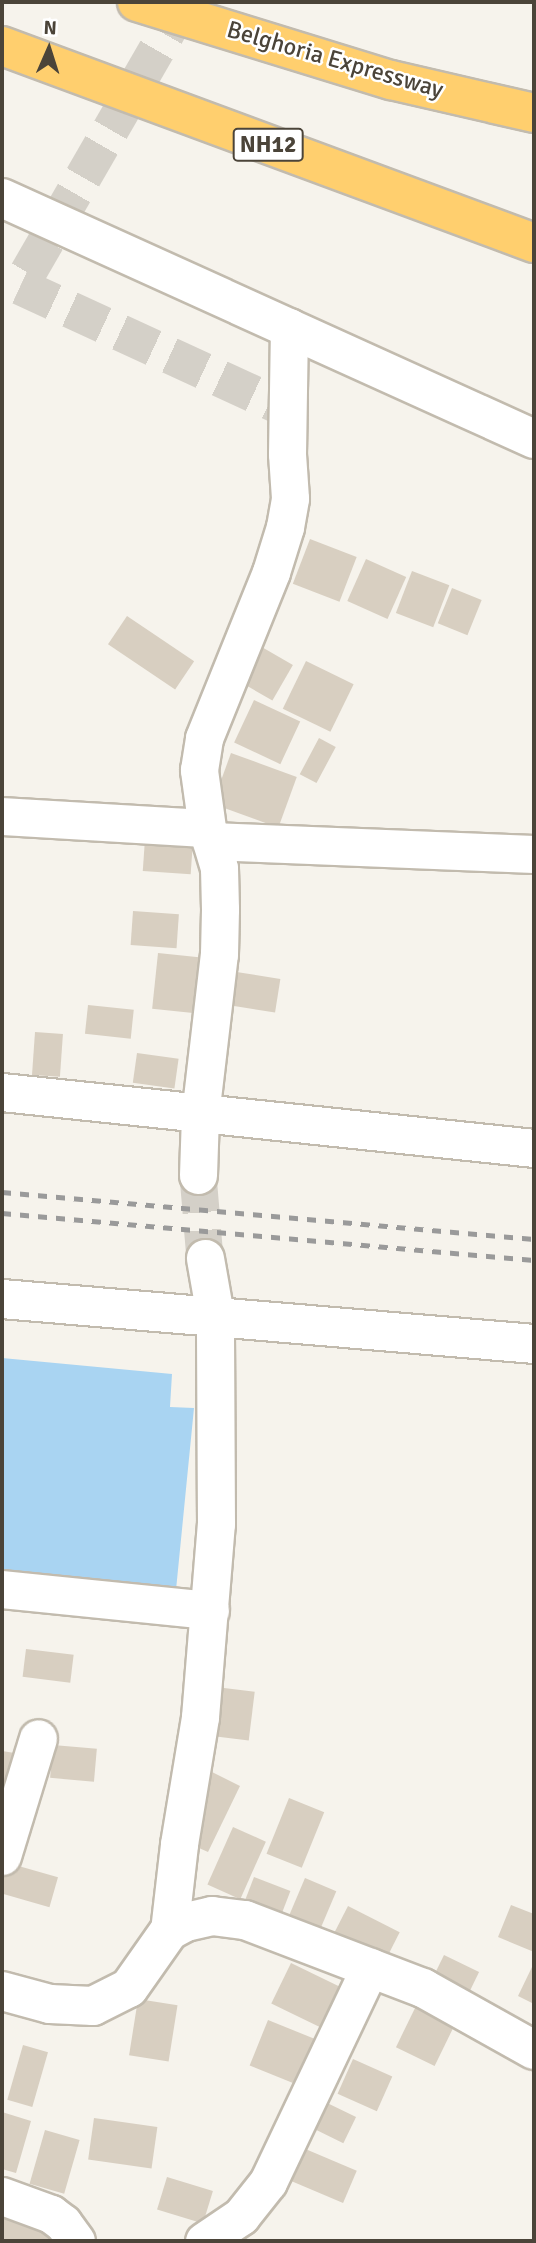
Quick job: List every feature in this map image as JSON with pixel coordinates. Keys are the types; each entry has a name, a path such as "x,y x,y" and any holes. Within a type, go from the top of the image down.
{"highway":[{"name":"Belghoria Expressway","path":"137,2 391,80 534,113"},
{"name":"NH12","path":"2,46 534,243"}],"street":[{"path":"2,198 534,439"},
{"path":"198,1175 200,1115 219,954 219,868 209,835 199,770 204,738 271,572 285,527 290,498 287,454 289,327"},
{"path":"2,816 209,835 534,854"},
{"path":"2,1092 200,1115 534,1148"},
{"path":"169,1931 179,1844 200,1717 216,1524 215,1315 205,1258"},
{"path":"2,1299 534,1344"},
{"path":"2,1589 210,1610"},
{"path":"2,1856 38,1738"},
{"path":"2,1991 50,2004 93,2006 129,1988 169,1931 186,1922 212,1916 245,1920 370,1967 447,2000 534,2050"},
{"path":"204,2241 241,2216 268,2182 370,1967"},
{"path":"2,2196 51,2214 76,2241"}],"water":[{"path":"2,1358 172,1374 170,1407 194,1408 176,1590 2,1577"}],"building":[{"path":"310,539 357,557 339,602 293,584"},
{"path":"366,559 406,577 387,619 347,601"},
{"path":"412,571 449,585 433,627 396,613"},
{"path":"452,588 482,600 467,635 438,623"},
{"path":"127,616 194,661 175,689 108,644"},
{"path":"260,646 293,665 272,701 240,682"},
{"path":"306,661 354,684 330,732 283,709"},
{"path":"254,700 300,722 280,764 234,743"},
{"path":"319,738 336,747 317,783 300,774"},
{"path":"231,753 297,777 278,828 213,804"},
{"path":"145,839 193,842 191,874 143,871"},
{"path":"133,911 179,914 177,948 131,945"},
{"path":"158,953 204,958 198,1014 152,1009"},
{"path":"230,971 280,979 275,1013 225,1005"},
{"path":"88,1005 134,1010 131,1039 85,1034"},
{"path":"35,1032 63,1034 60,1077 32,1075"},
{"path":"137,1053 179,1059 174,1089 133,1083"},
{"path":"26,1649 74,1655 70,1683 23,1677"},
{"path":"216,1687 255,1692 249,1740 210,1736"},
{"path":"53,1745 97,1749 94,1782 50,1778"},
{"path":"2,1751 21,1754 15,1790 2,1787"},
{"path":"206,1769 240,1786 208,1852 199,1848"},
{"path":"289,1798 324,1812 302,1868 267,1854"},
{"path":"233,1827 266,1842 240,1899 207,1885"},
{"path":"8,1863 58,1877 49,1907 2,1894"},
{"path":"254,1877 290,1891 278,1923 242,1909"},
{"path":"305,1878 336,1891 320,1930 289,1917"},
{"path":"511,1905 534,1914 534,1952 498,1937"},
{"path":"348,1906 400,1932 386,1960 334,1934"},
{"path":"444,1955 479,1972 465,2000 430,1983"},
{"path":"291,1963 340,1987 321,2028 271,2003"},
{"path":"532,1967 534,1968 534,2004 518,1996"},
{"path":"138,1999 178,2005 169,2062 129,2055"},
{"path":"417,2004 456,2023 435,2066 396,2047"},
{"path":"268,2020 325,2043 307,2089 250,2065"},
{"path":"23,2045 48,2052 32,2107 7,2100"},
{"path":"353,2059 392,2076 377,2111 338,2094"},
{"path":"321,2100 356,2117 343,2143 308,2126"},
{"path":"2,2112 31,2121 16,2173 2,2169"},
{"path":"94,2118 157,2127 152,2168 88,2160"},
{"path":"45,2130 80,2140 64,2194 30,2184"},
{"path":"296,2145 357,2171 343,2203 282,2177"},
{"path":"167,2177 213,2191 203,2224 157,2210"},
{"path":"2,2211 54,2226 50,2241 2,2241"}],"tunnel":[{"path":"184,2 20,286 287,409"},
{"path":"198,1175 205,1258"}],"railway":[{"path":"2,1192 534,1239"},
{"path":"2,1213 534,1260"}]}
